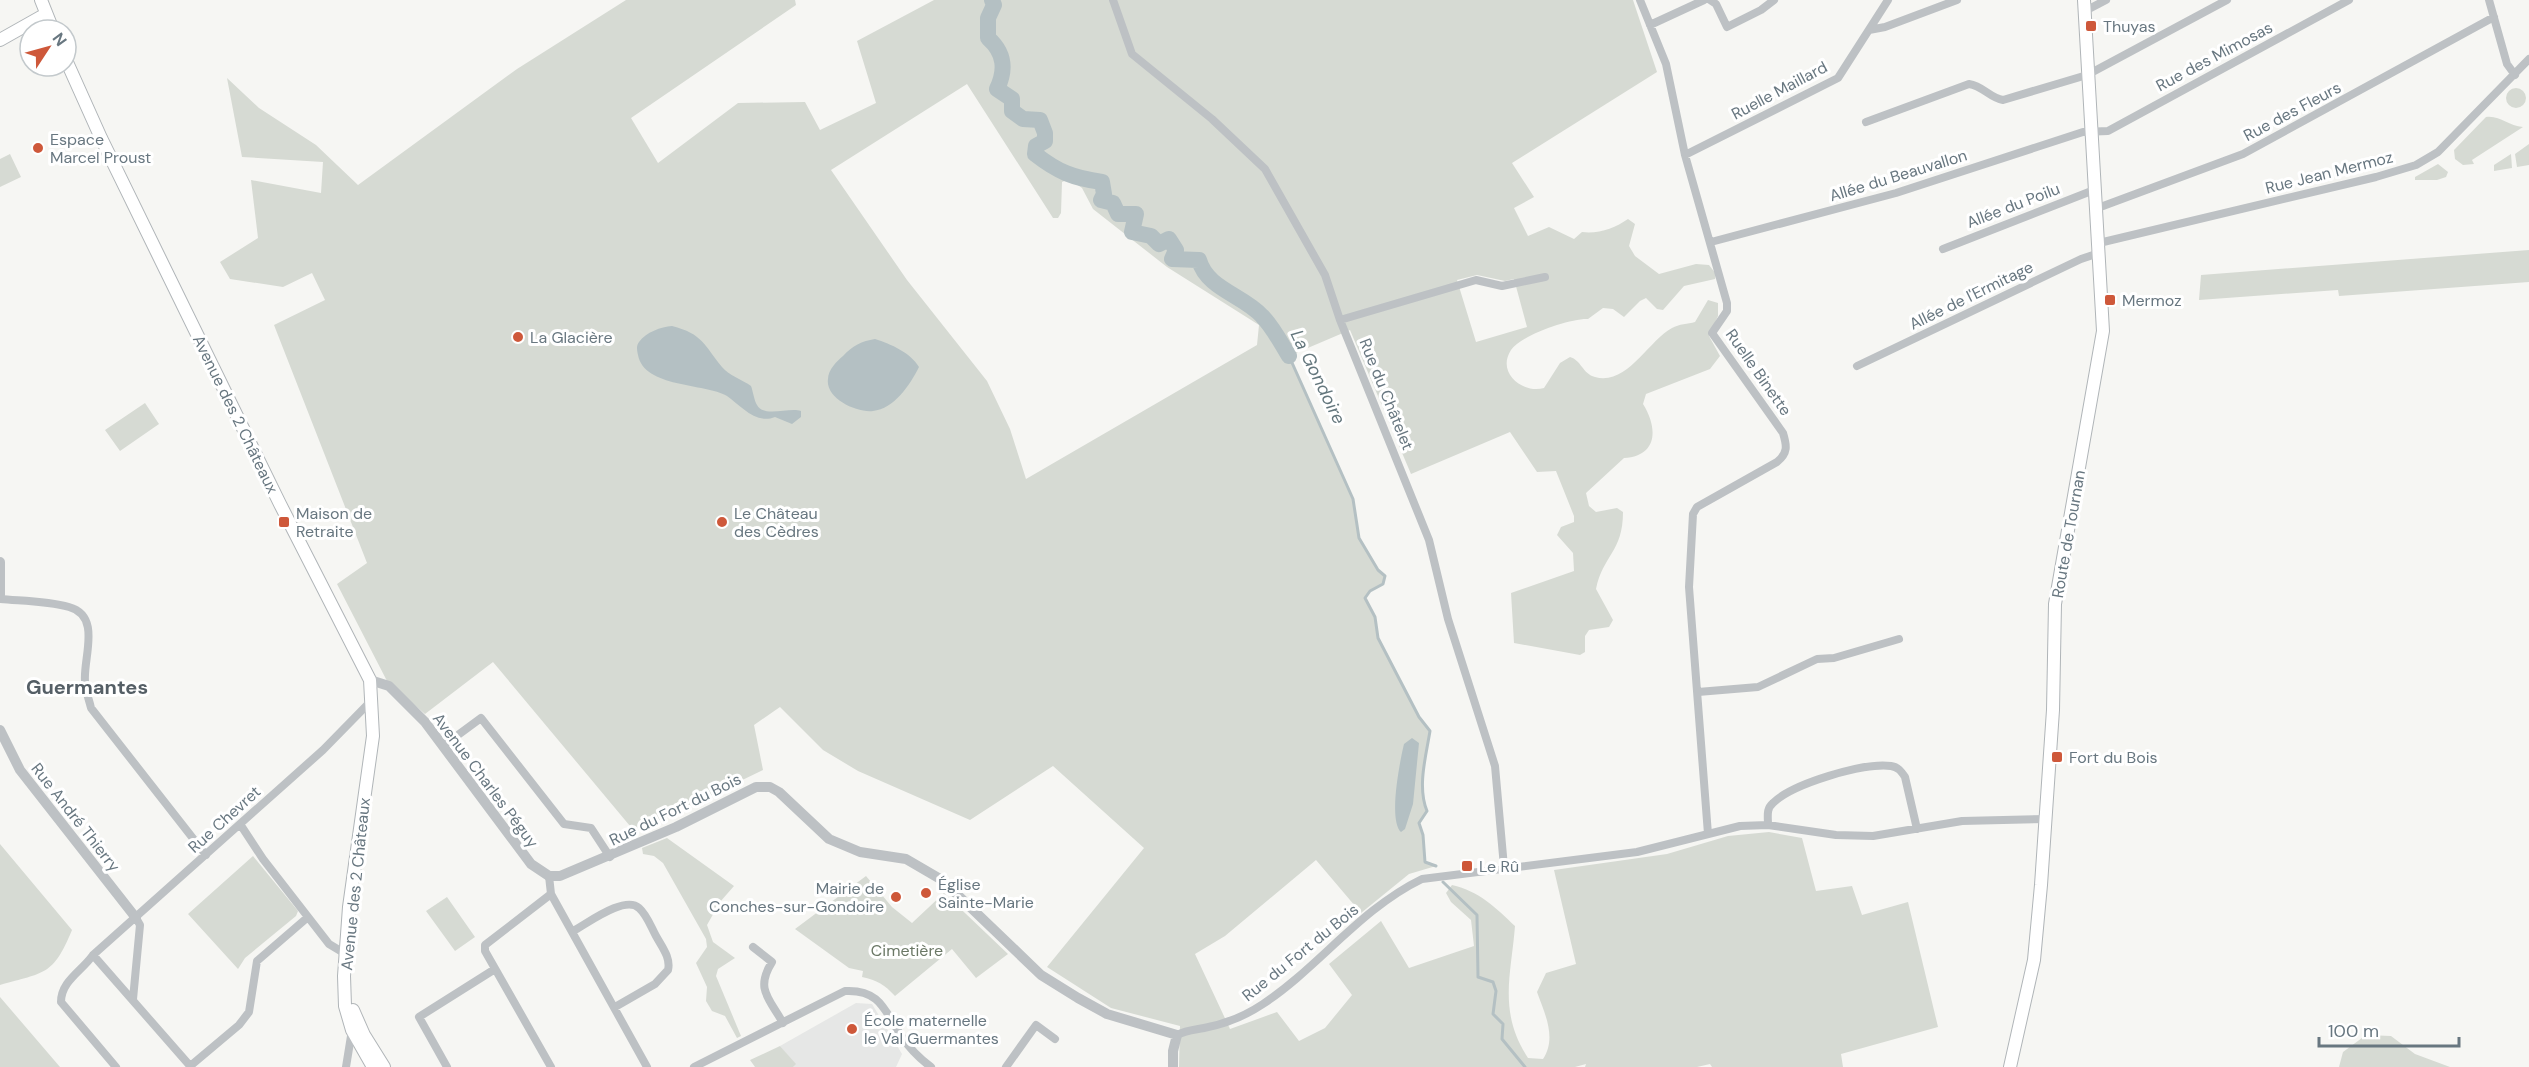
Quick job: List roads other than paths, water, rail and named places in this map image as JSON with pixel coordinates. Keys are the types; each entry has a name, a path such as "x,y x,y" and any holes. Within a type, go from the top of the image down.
{"main road":[{"path":"41,0 48,18"},
{"name":"Route de Tournan","path":"2010,1067 2034,960 2047,819 2055,604 2103,331 2084,6"},
{"path":"0,40 46,14"},
{"name":"Avenue des 2 Châteaux","path":"74,78 101,138 280,504 370,680 373,736 344,953 345,1006 352,1030 373,1067"},
{"name":"Avenue des 2 Châteaux","path":"345,988 364,1035 384,1067"}],"street":[{"name":"Rue du Châtelet","path":"1113,0 1132,54 1212,119 1265,169 1320,263 1340,320 1429,540 1448,619 1495,766 1504,867"},
{"name":"Ruelle Binette","path":"1640,0 1666,64 1685,155 1727,303 1727,311 1712,333 1783,433 1787,447 1784,457 1777,462 1698,507 1693,514 1689,587 1708,834"},
{"path":"1650,25 1704,0"},
{"path":"1710,0 1716,4 1727,27 1761,10 1774,0"},
{"name":"Ruelle Maillard","path":"1685,155 1838,78 1888,0"},
{"path":"1869,30 1885,27 1958,0"},
{"path":"2084,6 2106,0"},
{"path":"1866,122 1969,84 1978,85 1995,99 2003,100 2087,75 2227,0"},
{"name":"Rue des Mimosas","path":"2091,132 2108,131 2349,0"},
{"path":"2489,0 2507,64 2515,75"},
{"name":"Rue des Fleurs","path":"2095,209 2243,154 2494,17"},
{"name":"Rue Jean Mermoz","path":"2099,248 2416,165 2438,152 2529,59"},
{"name":"Allée du Beauvallon","path":"1711,242 1896,194 2083,132 2091,132"},
{"name":"Allée du Poilu","path":"1943,249 2094,190"},
{"name":"Allée de l'Ermitage","path":"1857,366 2081,259 2099,248"},
{"path":"1340,320 1476,280 1502,286 1545,278"},
{"path":"0,562 0,595"},
{"path":"0,599 57,604 72,607 81,613 89,629 85,682 91,708 206,855"},
{"path":"1698,692 1758,687 1817,659 1834,658 1899,639"},
{"name":"Avenue Charles Péguy","path":"370,680 389,686 425,723 531,864 549,876"},
{"name":"Rue Chevret","path":"116,1067 61,1002 64,985 93,955 323,750 371,700"},
{"path":"443,746 481,718 564,824 591,828 610,856"},
{"name":"Rue André Thierry","path":"0,731 20,770 136,918"},
{"path":"1768,825 1768,810 1774,802 1814,781 1862,767 1893,766 1901,770 1905,777 1917,829"},
{"name":"Rue du Fort du Bois","path":"549,876 561,876 610,856 676,827 756,786 770,787 779,792 829,839 860,852 906,859 942,880 1041,975 1078,998 1107,1014 1178,1035 1187,1030 1228,1022 1265,1003 1404,888 1422,879 1637,852 1740,826 1768,825 1854,836 1889,835 1962,821 2047,819"},
{"path":"240,824 308,918 329,944 344,953"},
{"path":"549,876 551,894 647,1067"},
{"path":"551,894 485,945 485,951 551,1067"},
{"path":"573,931 621,904 630,903 638,907 646,916 668,957 668,970 655,984 615,1006"},
{"path":"134,999 140,925 136,918"},
{"path":"93,955 134,999 190,1067 239,1025 249,1012 257,961 308,918"},
{"path":"753,947 772,962 763,976 762,984 783,1023"},
{"path":"447,1067 419,1017 495,969"},
{"path":"694,1067 845,991 862,991 880,1002 902,1038 913,1052 931,1067"},
{"path":"1006,1067 1036,1025 1055,1039"},
{"path":"346,1067 352,1030"},
{"path":"1173,1067 1173,1052 1178,1035"}],"waterway":[{"name":"La Gondoire","path":"992,0 994,5 988,18 988,38 998,50 1003,68 997,89 1012,99 1012,111 1023,119 1040,120 1045,133 1045,141 1036,146 1035,154 1066,173 1102,182 1104,194 1101,200 1113,203 1118,214 1136,214 1132,232 1151,236 1159,244 1169,239 1176,250 1172,259 1199,260 1203,270 1217,285 1262,316 1289,356"},
{"name":"La Gondoire","path":"1289,356 1353,499 1359,538 1378,570 1385,576 1383,584 1370,591 1365,598 1375,617 1378,638 1419,717 1430,731 1422,782 1427,811 1419,823 1423,835 1425,862 1436,866"},
{"name":"La Gondoire","path":"1443,882 1477,915 1478,977 1493,982 1496,991 1493,1014 1503,1024 1502,1039 1525,1067"}],"place":[{"name":"Thuyas","path":"2091,26"},
{"name":"Espace Marcel Proust","path":"38,148"},
{"name":"Mermoz","path":"2110,300"},
{"name":"La Glacière","path":"518,337"},
{"name":"Maison de Retraite","path":"284,522"},
{"name":"Le Château des Cèdres","path":"722,522"},
{"name":"Fort du Bois","path":"2057,757"},
{"name":"Le Rû","path":"1467,866"},
{"name":"Église Sainte-Marie","path":"926,893"},
{"name":"Mairie de Conches-sur-Gondoire","path":"896,897"},
{"name":"École maternelle le Val Guermantes","path":"852,1029"}],"district":[{"name":"Guermantes","path":"87,687"}],"park label":[{"name":"Cimetière","path":"907,950"}]}
